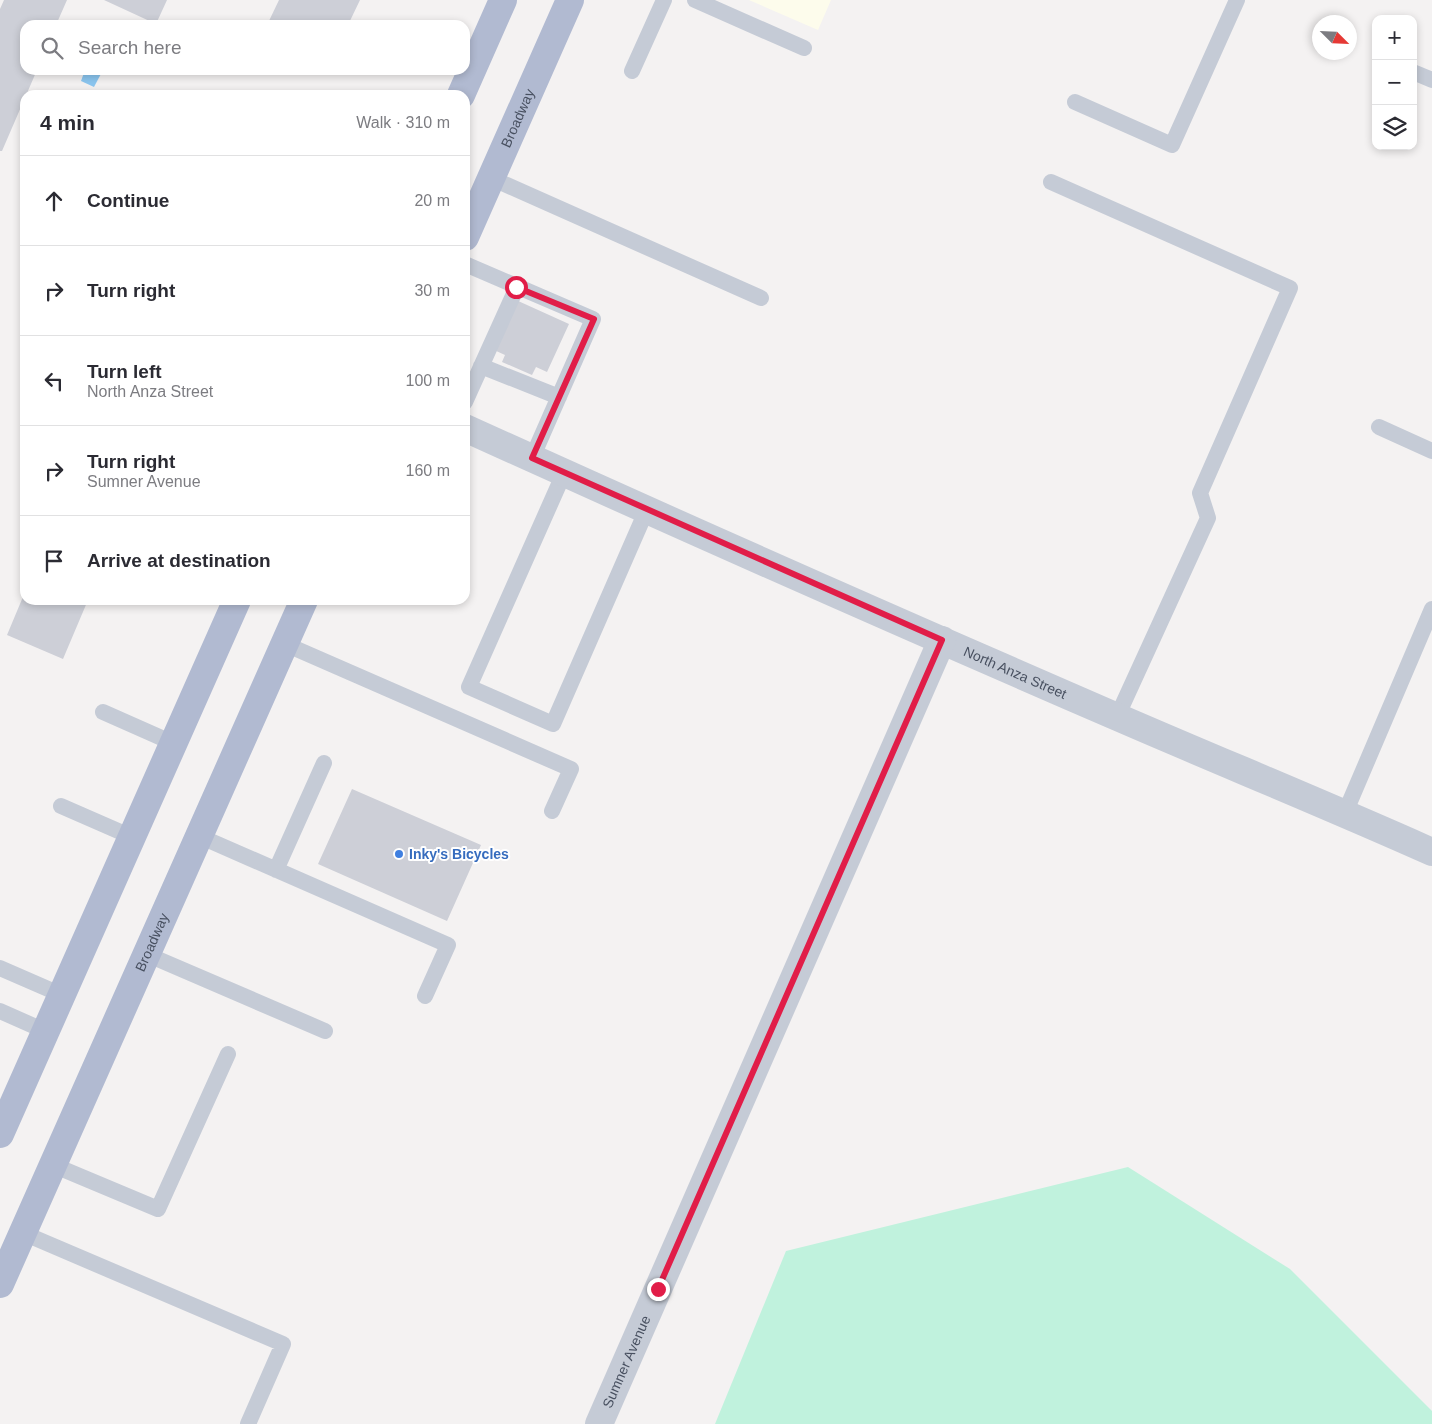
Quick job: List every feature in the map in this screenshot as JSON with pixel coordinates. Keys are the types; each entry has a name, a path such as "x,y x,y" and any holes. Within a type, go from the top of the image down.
{"main road":[{"path":"470,75 503,0"},
{"name":"Broadway","path":"470,226 570,0"},
{"path":"463,90 470,75"},
{"path":"0,1134 235,605"},
{"name":"Broadway","path":"0,1284 302,605"}],"street":[{"name":"North Anza Street","path":"470,430 942,640 1118,717 1346,813 1432,852"},
{"name":"Sumner Avenue","path":"599,1424 942,640"}],"lane":[{"path":"632,70 664,0"},
{"path":"695,0 804,48"},
{"path":"1075,102 1172,145 1237,0"},
{"path":"1417,74 1432,80"},
{"path":"491,178 760,298"},
{"path":"1051,182 1290,288 1200,493 1208,518 1118,717"},
{"path":"470,266 594,319 532,458"},
{"path":"470,391 516,287"},
{"path":"481,366 559,397"},
{"path":"1379,427 1432,451"},
{"path":"564,473 469,687 553,724 647,509"},
{"path":"1346,813 1432,610"},
{"path":"285,644 571,769 552,811"},
{"path":"103,712 173,743"},
{"path":"276,870 324,763"},
{"path":"62,806 132,837"},
{"path":"199,836 448,945 425,996"},
{"path":"146,954 325,1031"},
{"path":"0,968 62,995"},
{"path":"0,1011 45,1031"},
{"path":"53,1164 158,1209 228,1054"},
{"path":"23,1233 283,1344 248,1424"}],"shaded area":[{"path":"749,0 831,0 818,30"}],"green space":[{"path":"1128,1167 1290,1269 1432,1411 1432,1424 715,1424 786,1251"}],"water":[{"path":"83,75 100,75 94,87 81,81"}],"building":[{"path":"4,0 67,0 58,20 20,20 20,75 35,75 28,90 20,90 20,109 2,151 0,151 0,9"},
{"path":"104,0 167,0 158,20 147,20"},
{"path":"279,0 360,0 350,20 269,20"},
{"path":"516,300 569,324 547,372 536,367 532,375 502,362 505,355 494,350"},
{"path":"20,604 86,605 63,659 7,635"},
{"name":"Inky's Bicycles","path":"352,789 481,845 447,921 318,864"}],"place":[{"name":"Inky's Bicycles","path":"399,854"}],"route":[{"path":"516,287 594,319 532,458 942,640 658,1289"}]}
